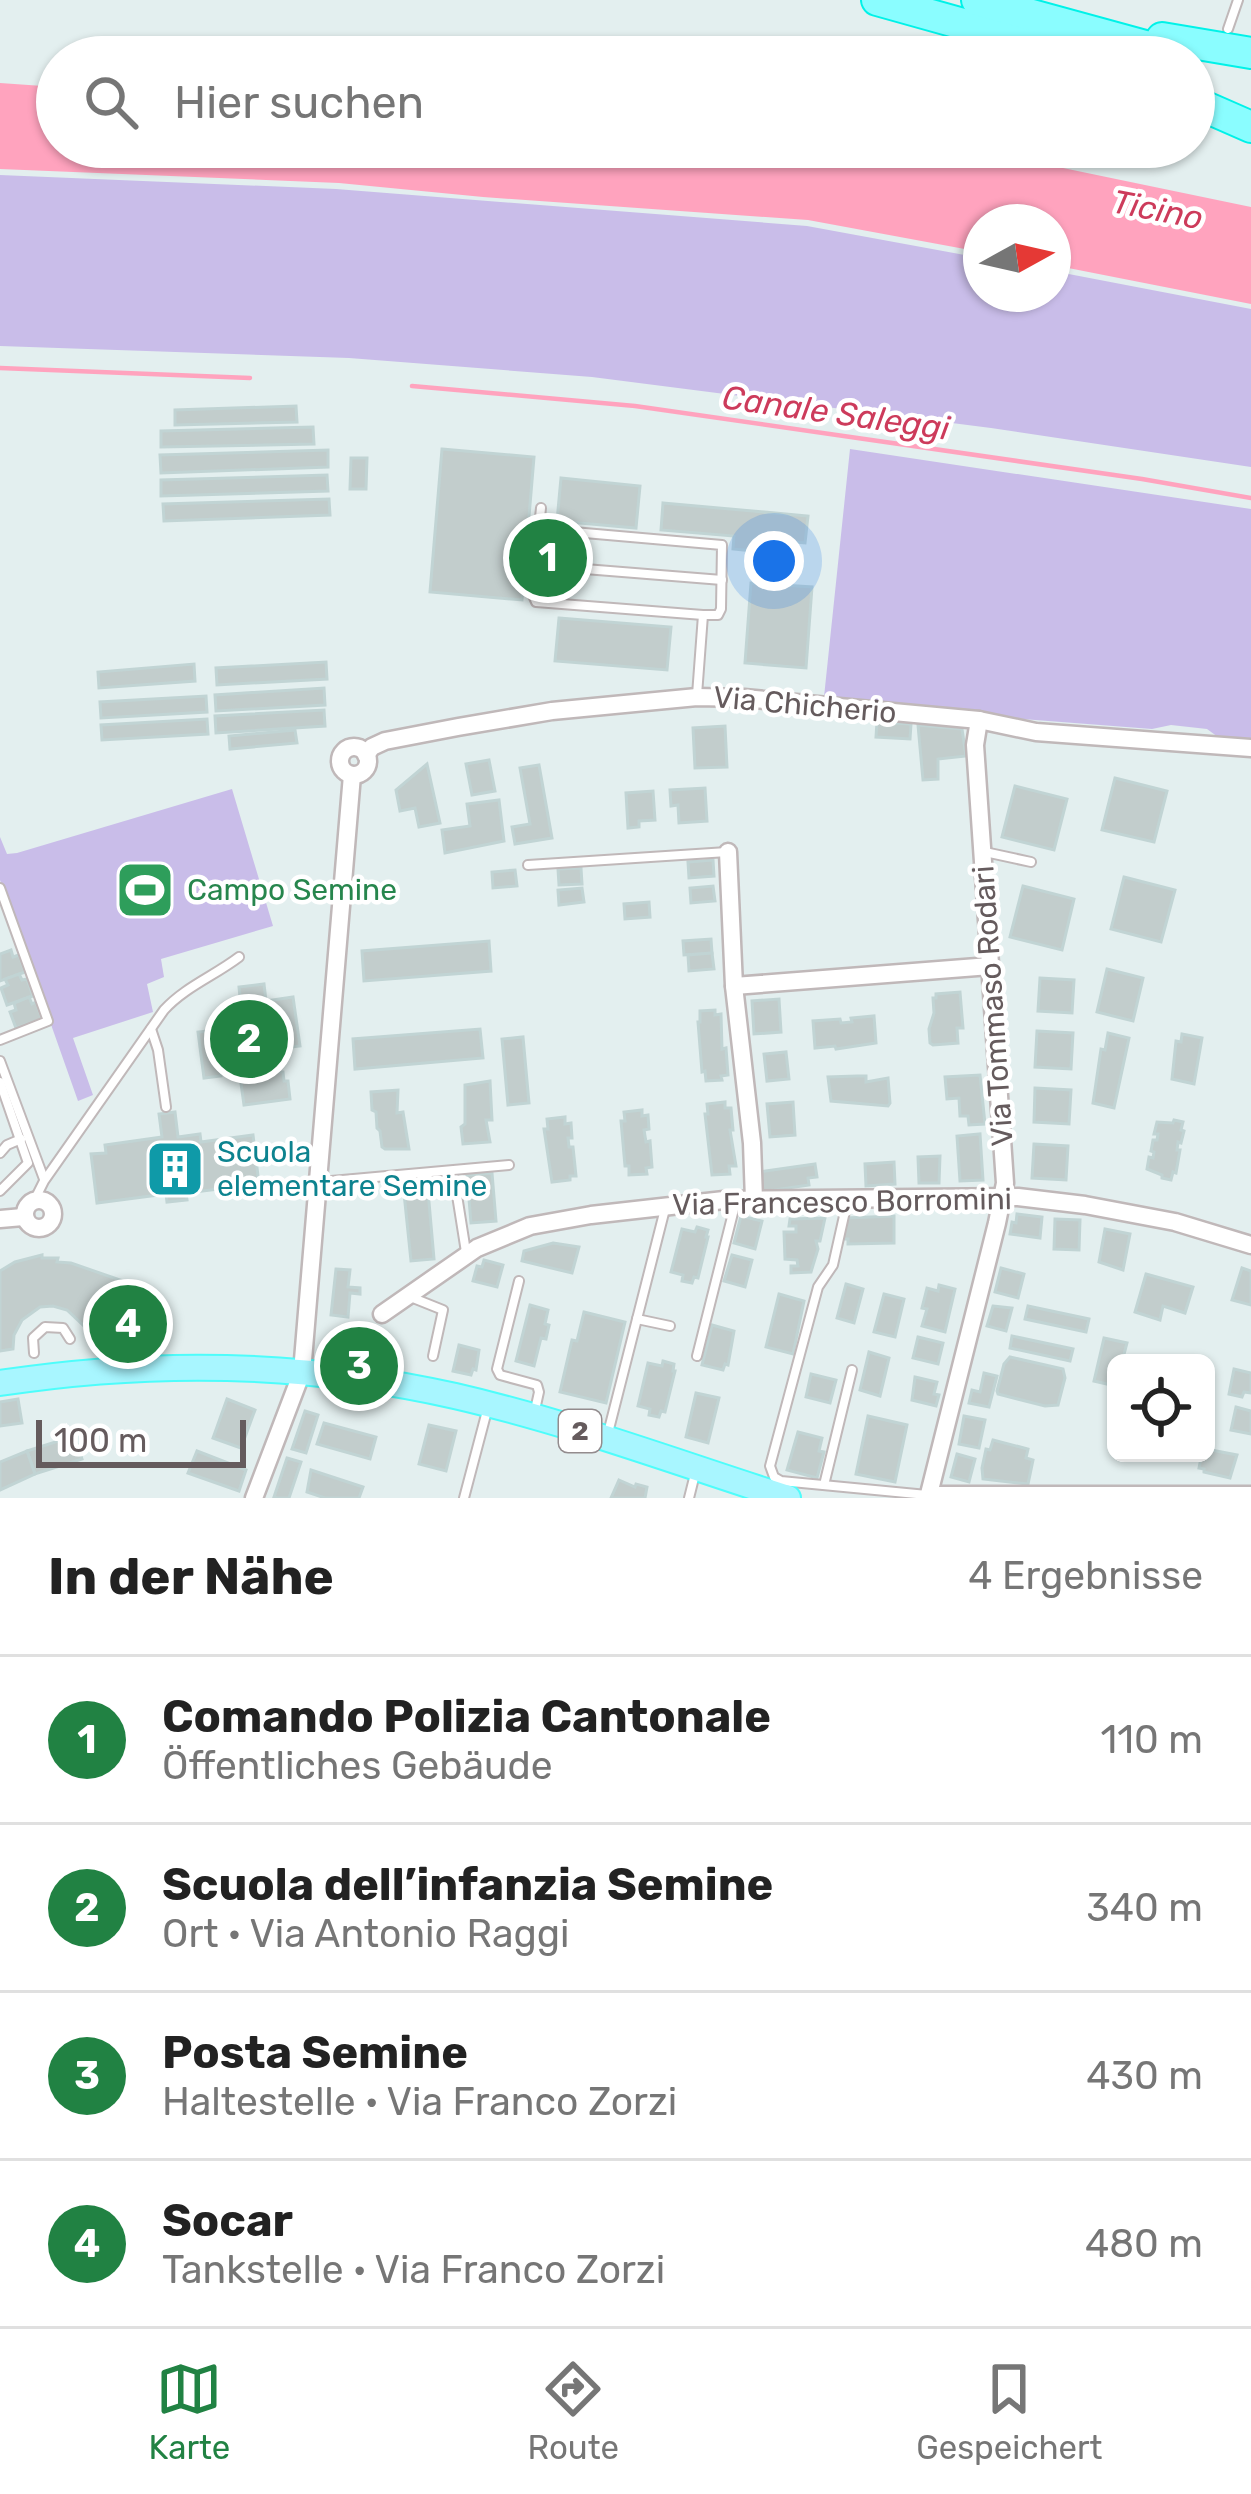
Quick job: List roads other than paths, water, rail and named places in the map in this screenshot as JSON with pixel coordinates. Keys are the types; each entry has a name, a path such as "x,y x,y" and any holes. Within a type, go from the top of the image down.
{"highway":[{"path":"877,0 1006,36"},
{"path":"977,0 1109,36"},
{"path":"1048,19 1150,36"},
{"path":"1215,47 1251,53"},
{"path":"1215,65 1251,75"},
{"path":"1215,96 1251,106"},
{"path":"1215,112 1251,128"}],"main road":[{"name":"2","path":"0,1382 87,1370 176,1367 302,1372 425,1390 533,1416 783,1497"}],"street":[{"name":"Via Chicherio","path":"319,1182 352,775 366,767 366,754 377,744 552,712 697,697 979,720 1036,732 1251,748"},
{"name":"Via Tommaso Rodari","path":"928,1497 1005,1183 976,745 979,720"},
{"path":"728,852 734,986 752,1143 745,1200"},
{"path":"734,986 990,966"},
{"path":"254,1498 302,1372 319,1182"},
{"name":"Via Francesco Borromini","path":"382,1314 467,1255 530,1226 666,1206 745,1200 1004,1196 1156,1218 1251,1245"},
{"path":"0,1219 28,1209"},
{"path":"928,1497 1251,1495"}],"lane":[{"path":"1228,28 1238,0"},
{"path":"538,529 720,544 724,552 719,613 536,602 532,593 538,529 541,508"},
{"path":"535,565 722,580"},
{"path":"697,697 704,615"},
{"path":"982,851 1031,862"},
{"path":"528,865 728,852"},
{"path":"0,888 48,1021 0,1040"},
{"path":"28,1209 176,996 239,957"},
{"path":"151,1028 166,1107"},
{"path":"0,1061 44,1180"},
{"path":"0,1082 28,1162 0,1191"},
{"path":"0,1153 21,1139"},
{"path":"319,1182 509,1165"},
{"path":"456,1189 467,1255"},
{"path":"848,1198 833,1264 818,1287 770,1466 774,1477 782,1480 928,1497"},
{"path":"697,1356 745,1200"},
{"path":"606,1440 666,1206"},
{"path":"519,1282 497,1370 539,1388 533,1416"},
{"path":"406,1296 443,1310 433,1356"},
{"path":"637,1319 670,1326"},
{"path":"34,1353 33,1338 45,1328 63,1328 70,1339"},
{"path":"824,1485 853,1370"},
{"path":"464,1498 489,1405"},
{"path":"688,1498 696,1468"}],"water":[{"name":"Ticino","path":"0,83 36,86 36,168 1063,168 1251,207 1251,304 1071,269 1071,204 963,204 963,249 808,220 339,183 0,169"}],"waterway":[{"name":"Canale Saleggi","path":"0,368 250,378"},
{"name":"Canale Saleggi","path":"412,386 635,406 1251,498"}],"place":[{"name":"Comando Polizia Cantonale","path":"548,558"},
{"name":"Campo Semine","path":"145,890"},
{"name":"Scuola dell’infanzia Semine","path":"249,1039"},
{"name":"Scuola elementare Semine","path":"175,1169"},
{"name":"Socar","path":"128,1324"},
{"name":"Posta Semine","path":"359,1366"}]}
